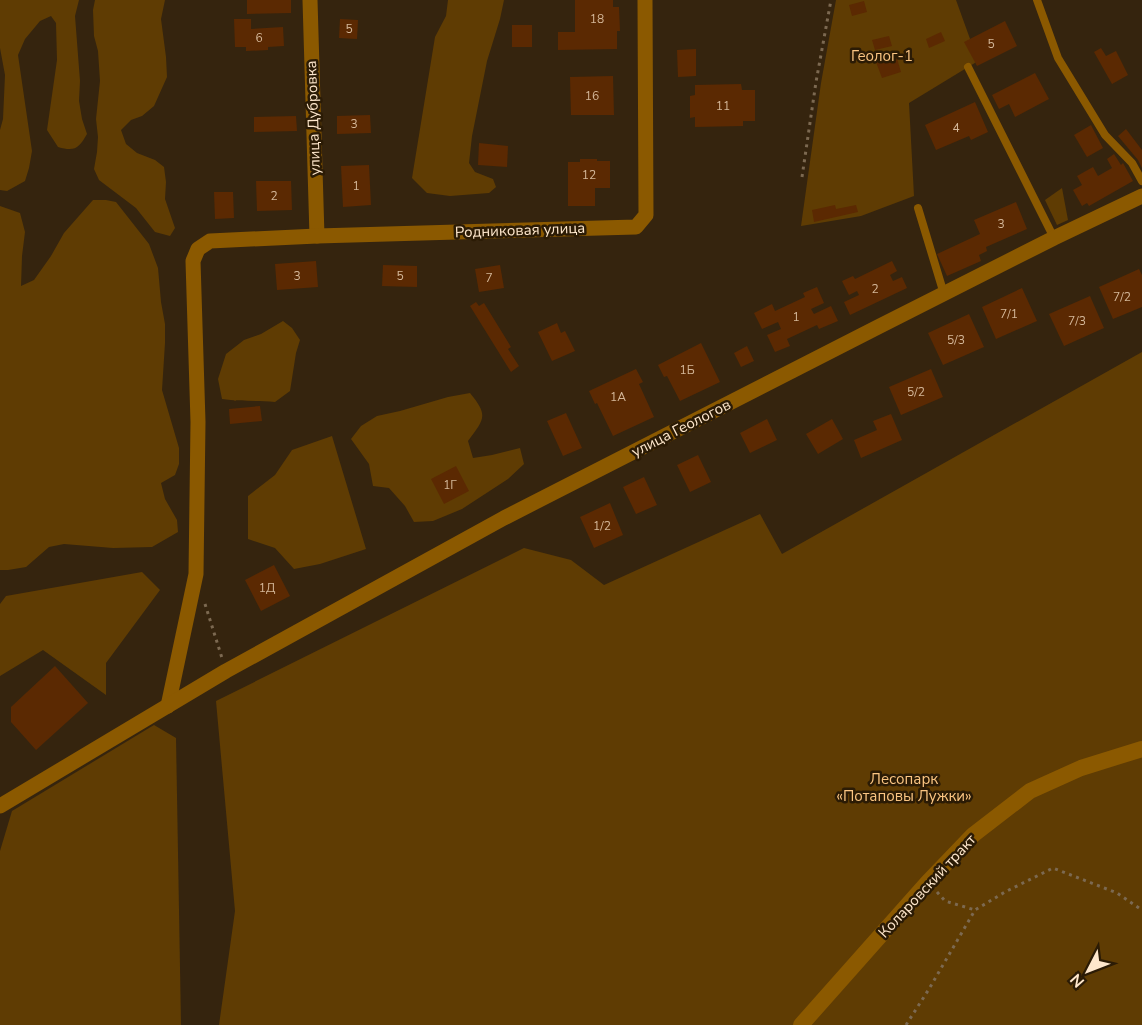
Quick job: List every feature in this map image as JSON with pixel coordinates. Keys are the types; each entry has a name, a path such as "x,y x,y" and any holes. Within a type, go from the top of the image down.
{"street":[{"name":"улица Дубровка","path":"310,0 317,236"},
{"name":"Родниковая улица","path":"196,574 198,422 193,269 195,254 201,246 210,241 317,236 636,227 646,215 645,0"},
{"name":"улица Геологов","path":"0,806 226,671 504,518 1054,238 1142,196"},
{"path":"168,706 196,574"},
{"name":"Коларовский тракт","path":"801,1025 927,883 973,835 1030,791 1081,768 1142,749"}],"lane":[{"path":"1037,0 1058,58 1105,135 1132,163 1142,181"},
{"path":"968,67 1054,238"},
{"path":"918,208 944,294"}],"path":[{"path":"802,177 831,0"},
{"path":"196,574 226,671"},
{"path":"906,1025 975,910 1005,891 1053,868 1117,893 1142,910"},
{"path":"927,883 945,901 975,910"}],"green space":[{"path":"0,0 79,0 75,16 80,81 79,101 87,134 79,146 69,149 58,147 47,130 57,60 56,23 51,16 40,21 25,39 18,55 32,151 25,181 7,191 0,190 0,130 3,119 5,75 0,48"},
{"path":"95,0 165,0 161,19 167,77 154,106 142,116 131,120 121,130 126,144 137,153 155,160 164,167 165,199 175,228 170,236 155,232 136,208 99,180 94,169 97,152 96,119 100,81 98,51 94,36"},
{"path":"448,0 504,0 487,61 469,163 475,172 493,179 496,187 489,193 450,196 427,193 412,178 435,37 446,16"},
{"name":"Геолог-1","path":"836,0 956,0 978,61 909,103 914,196 861,216 801,226 821,83"},
{"path":"1062,188 1068,220 1057,225 1045,200"},
{"path":"93,200 116,202 149,244 158,268 165,324 162,390 179,448 179,464 175,475 161,483 165,499 177,520 178,532 152,547 113,548 64,544 49,547 26,567 0,570 0,206 20,213 25,232 21,286 34,280 64,233"},
{"path":"283,321 292,328 300,340 290,391 275,402 222,399 218,379 226,354 244,340 261,334"},
{"name":"Лесопарк «Потаповы Лужки»","path":"1142,352 1142,1025 219,1025 235,911 216,701 524,548 571,560 604,585 760,514 782,554"},
{"path":"470,393 482,412 481,422 468,441 473,458 520,448 524,464 508,479 462,509 433,521 414,522 405,506 389,488 373,486 369,464 351,439 361,426 377,416"},
{"path":"332,436 366,549 320,564 294,569 275,548 248,539 248,496 275,475 292,450"},
{"path":"142,572 160,590 106,663 106,695 43,650 0,676 0,604 6,596"},
{"path":"154,725 176,738 181,1025 0,1025 0,851 12,811"}],"building":[{"path":"247,0 291,0 291,13 247,14"},
{"path":"575,0 613,0 613,7 619,7 620,31 617,31 617,49 558,50 558,32 575,32"},
{"path":"864,1 867,12 852,16 849,5"},
{"path":"234,19 251,19 251,29 283,27 284,46 268,47 268,50 246,51 246,47 235,47"},
{"path":"340,19 358,20 357,39 339,38"},
{"path":"1005,21 1017,46 977,66 964,42"},
{"path":"512,25 532,25 532,47 512,47"},
{"path":"941,32 945,41 929,48 926,39"},
{"path":"889,36 892,46 875,50 872,40"},
{"path":"1101,48 1106,56 1116,51 1128,75 1112,84 1094,52"},
{"path":"696,49 696,76 678,77 677,50"},
{"path":"896,55 901,72 882,78 876,62"},
{"path":"1035,73 1049,99 1015,117 1009,104 999,109 992,95"},
{"path":"613,76 614,115 571,115 570,77"},
{"path":"741,84 742,90 755,90 755,121 743,121 743,126 695,127 695,117 690,118 690,96 695,95 695,85"},
{"path":"975,102 988,132 971,140 969,136 936,150 925,125"},
{"path":"370,115 371,133 337,134 337,116"},
{"path":"296,116 297,131 254,132 254,117"},
{"path":"1091,125 1103,148 1087,157 1074,135"},
{"path":"1126,129 1142,150 1142,168 1118,136"},
{"path":"479,143 508,146 507,167 478,165"},
{"path":"1114,154 1121,165 1123,163 1133,181 1089,206 1087,203 1082,206 1073,190 1082,185 1077,176 1093,167 1098,176 1112,168 1107,159"},
{"path":"580,159 610,161 610,188 595,188 595,206 568,206 568,162 580,162"},
{"path":"369,165 371,205 343,207 341,166"},
{"path":"256,181 291,181 292,210 257,211"},
{"path":"214,192 233,192 234,218 215,219"},
{"path":"1016,202 1027,229 986,247 987,251 979,255 981,261 947,276 937,254 980,234 974,220"},
{"path":"835,205 836,209 856,205 858,212 814,222 812,210"},
{"path":"316,261 318,287 277,290 275,264"},
{"path":"892,261 897,271 890,275 893,281 902,277 907,288 850,315 844,302 859,295 857,291 849,295 842,281 853,276 855,279"},
{"path":"383,265 417,266 417,287 382,286"},
{"path":"500,265 504,288 479,292 475,269"},
{"path":"1139,269 1142,275 1142,307 1113,319 1099,287"},
{"path":"817,287 824,303 811,309 814,314 831,306 838,321 819,329 817,325 787,339 790,346 775,352 767,335 781,329 778,322 762,329 754,313 772,304 775,311 805,297 803,293"},
{"path":"1022,288 1037,321 996,339 982,307"},
{"path":"1090,296 1104,328 1064,346 1049,314"},
{"path":"476,302 479,306 484,303 511,347 508,349 519,366 511,372 470,306"},
{"path":"969,314 984,347 943,365 928,333"},
{"path":"557,323 561,333 565,331 575,351 552,361 538,332"},
{"path":"701,343 720,382 680,401 667,376 664,377 658,365"},
{"path":"747,346 754,361 741,367 734,353"},
{"path":"636,369 643,382 639,384 654,417 613,436 589,391"},
{"path":"931,369 943,397 901,415 889,387"},
{"path":"260,406 262,421 230,424 229,409"},
{"path":"566,413 582,448 563,456 547,421"},
{"path":"891,414 902,440 861,458 854,440 877,430 873,421"},
{"path":"767,419 777,440 750,453 740,433"},
{"path":"832,419 843,439 818,454 806,434"},
{"path":"698,455 711,482 690,492 677,465"},
{"path":"456,466 469,491 444,504 431,479"},
{"path":"644,477 657,505 636,514 623,487"},
{"path":"610,503 623,535 594,548 580,517"},
{"path":"274,565 290,596 261,611 245,580"},
{"path":"55,666 88,703 36,750 11,722 11,707"}]}
